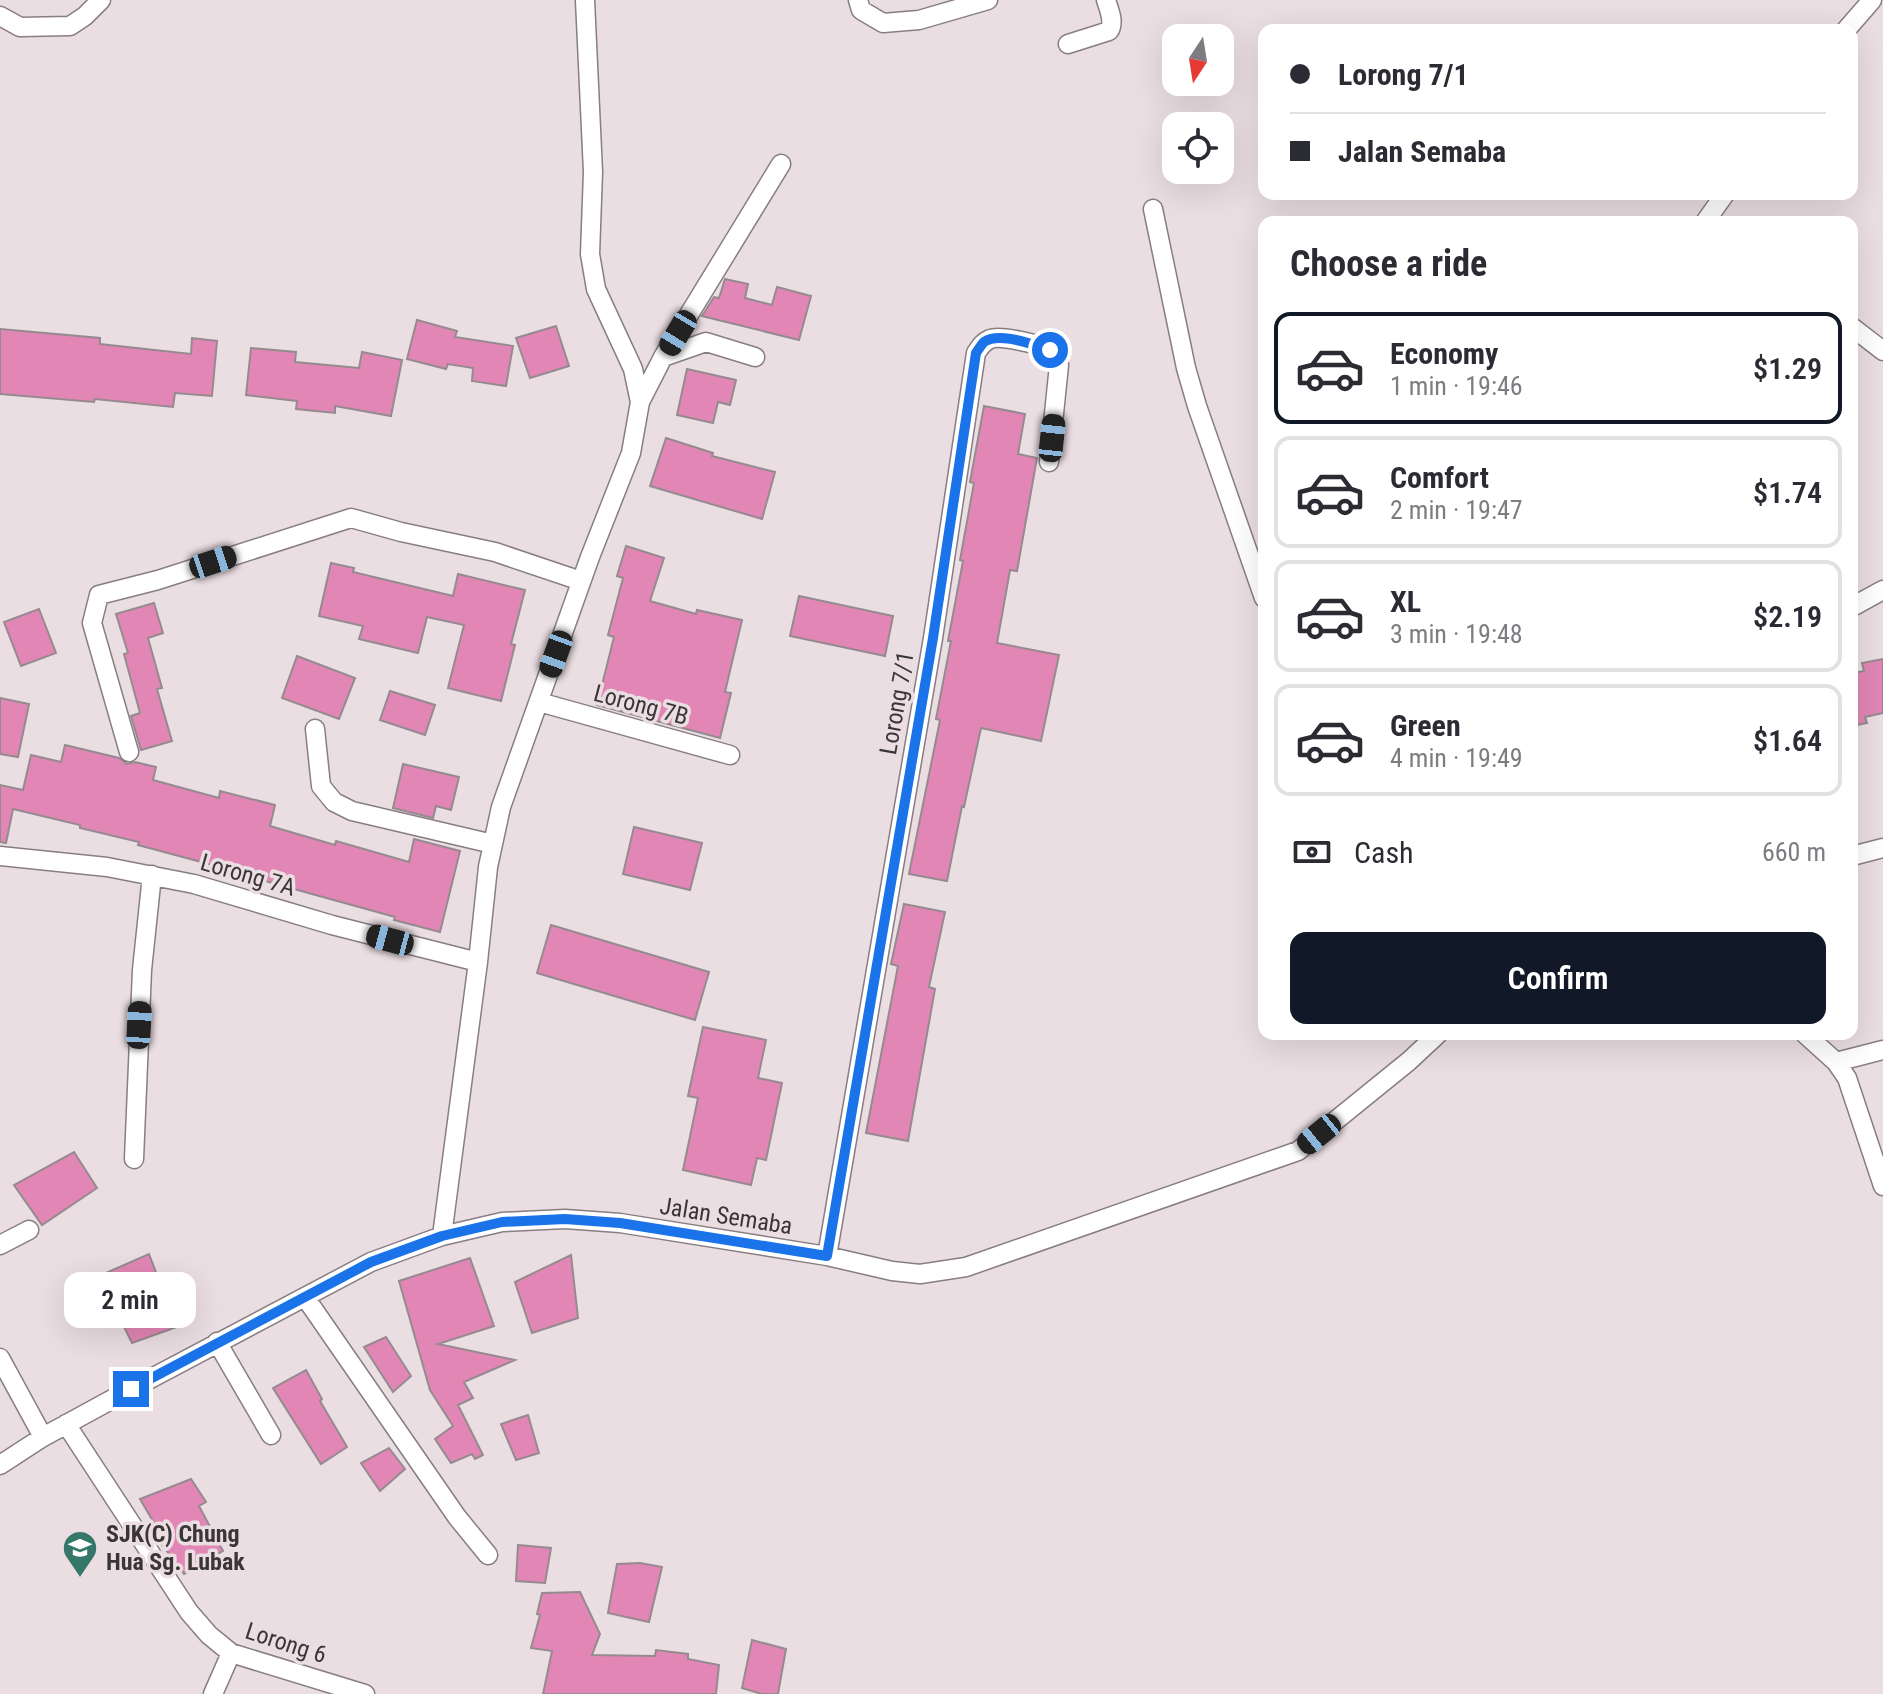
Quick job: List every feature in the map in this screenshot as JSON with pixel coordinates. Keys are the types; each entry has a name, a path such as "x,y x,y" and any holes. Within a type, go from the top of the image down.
{"street":[{"path":"0,16 20,27 70,26 101,0"},
{"path":"585,0 593,172 590,254 596,289 633,369 640,402"},
{"path":"858,0 861,10 883,23 919,20 988,0"},
{"path":"1068,44 1109,31 1112,21 1106,0"},
{"path":"1851,24 1872,0"},
{"path":"442,1236 488,867 501,807 581,581 631,453 640,402 663,357 781,164"},
{"path":"1153,209 1186,368 1202,420 1258,565"},
{"path":"1858,332 1883,351"},
{"name":"Lorong 7/1","path":"827,1256 933,638 976,353 983,343 992,338 1006,338 1050,350 1059,365 1049,462"},
{"path":"663,357 706,342 755,357"},
{"path":"129,752 92,623 99,595 158,580 351,518 495,552 581,581"},
{"path":"1858,604 1883,590"},
{"name":"Lorong 7B","path":"539,702 730,755"},
{"path":"315,729 321,786 334,802 352,811 493,844"},
{"path":"1858,854 1883,848"},
{"name":"Lorong 7A","path":"0,856 107,867 194,884 332,925 478,962"},
{"path":"134,1159 142,970 152,875"},
{"name":"Jalan Semaba","path":"0,1465 66,1424 371,1262 442,1236 502,1222 565,1219 620,1223 827,1256 892,1271 920,1274 966,1267 1298,1151 1428,1040"},
{"path":"1812,1040 1836,1062 1847,1078 1883,1186"},
{"path":"1836,1062 1883,1050"},
{"path":"0,1245 29,1230"},
{"path":"305,1297 457,1517 488,1555"},
{"path":"217,1342 271,1435"},
{"path":"0,1358 43,1437"},
{"name":"Lorong 6","path":"66,1424 189,1612 209,1635 231,1653 365,1694"},
{"path":"213,1694 231,1653"}],"building":[{"path":"725,279 748,284 745,298 772,305 777,287 811,296 799,340 702,316 714,297 719,298"},
{"path":"417,320 457,331 455,337 513,346 506,386 472,381 473,368 448,364 446,369 407,359"},
{"path":"556,326 569,366 530,378 516,338"},
{"path":"0,329 100,338 100,344 191,354 192,338 217,341 212,396 175,393 173,407 0,394"},
{"path":"251,348 296,352 295,362 359,368 362,352 402,360 391,416 335,406 335,413 296,409 297,401 246,395"},
{"path":"687,369 736,380 730,405 718,402 713,423 677,415"},
{"path":"984,406 1025,414 1018,454 1037,458 1017,571 1010,570 997,643 1059,655 1041,741 981,728 947,881 909,874 940,720 936,719 951,641 948,641 974,483 970,482"},
{"path":"666,438 713,453 712,456 775,472 762,519 650,486"},
{"path":"626,546 664,558 650,601 696,614 697,610 742,620 725,692 731,693 720,738 597,705 614,637 608,635 623,578 617,576"},
{"path":"331,563 354,568 353,572 453,596 458,574 525,590 501,701 448,688 464,625 427,617 418,653 359,639 363,626 319,616"},
{"path":"799,596 893,616 885,656 790,636"},
{"path":"154,603 163,633 148,638 162,688 157,689 172,741 141,750 131,716 140,713 124,654 128,653 116,614"},
{"path":"39,609 56,653 21,666 4,622"},
{"path":"297,656 355,678 339,719 282,698"},
{"path":"1883,659 1883,713 1865,717 1867,723 1858,725 1858,672 1864,671 1862,663"},
{"path":"390,691 435,705 425,735 380,720"},
{"path":"0,698 29,704 18,757 0,754"},
{"path":"65,745 119,758 127,764 135,762 156,767 153,780 219,798 220,791 275,805 270,826 335,845 336,841 409,862 414,839 460,851 440,932 265,879 138,845 139,842 80,828 80,825 13,809 6,843 0,842 0,785 23,790 31,755 61,762"},
{"path":"403,764 459,777 451,810 436,806 433,818 393,808"},
{"path":"634,827 702,843 690,890 623,874"},
{"path":"904,904 945,912 929,987 935,989 908,1141 866,1133 898,966 891,964"},
{"path":"551,925 709,972 695,1020 537,973"},
{"path":"703,1027 766,1040 758,1078 782,1083 766,1160 757,1158 751,1185 683,1170 698,1098 688,1096"},
{"path":"74,1152 97,1188 42,1225 14,1185"},
{"path":"149,1254 177,1327 132,1343 99,1276"},
{"path":"571,1255 578,1318 532,1333 515,1282"},
{"path":"470,1258 494,1326 438,1344 515,1360 464,1382 473,1398 458,1405 483,1455 475,1459 472,1454 451,1463 435,1439 453,1426 430,1390 399,1281"},
{"path":"386,1337 411,1376 393,1392 364,1347"},
{"path":"306,1370 347,1447 321,1464 273,1388"},
{"path":"528,1415 539,1453 516,1460 501,1424"},
{"path":"389,1448 405,1469 380,1491 361,1463"},
{"path":"191,1479 206,1502 199,1506 223,1551 184,1574 160,1542 164,1540 140,1499"},
{"path":"518,1545 551,1548 545,1583 516,1581"},
{"path":"640,1563 662,1567 649,1622 608,1613 617,1564"},
{"path":"580,1592 600,1634 592,1655 655,1656 656,1650 688,1654 688,1659 719,1665 716,1694 543,1694 552,1651 531,1648 542,1593"},
{"path":"752,1640 786,1649 778,1694 762,1694 742,1688"}],"place":[{"name":"SJK(C) Chung Hua Sg. Lubak","path":"80,1579"}],"route":[{"path":"131,1389 371,1262 442,1236 502,1222 565,1219 620,1223 827,1256 933,638 976,353 983,343 992,338 1006,338 1050,350"}]}
